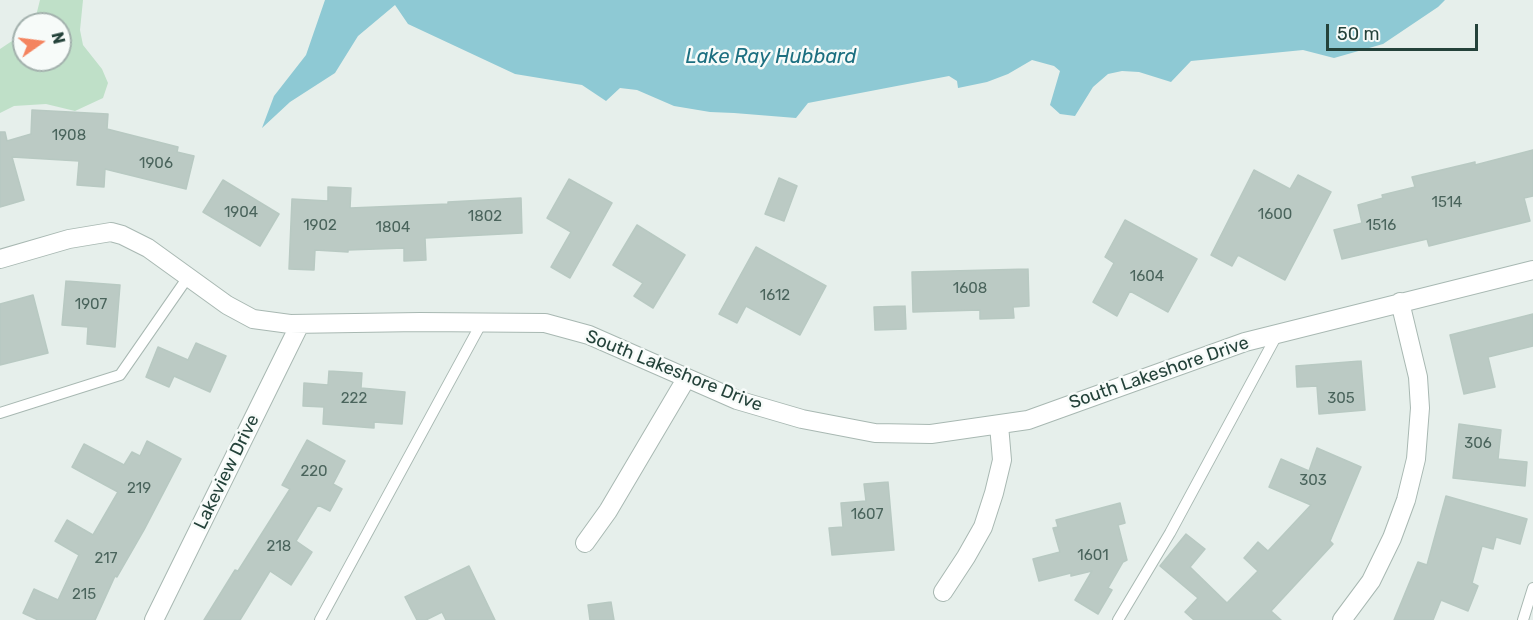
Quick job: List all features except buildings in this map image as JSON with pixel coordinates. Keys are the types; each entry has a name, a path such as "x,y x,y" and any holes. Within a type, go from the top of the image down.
{"street":[{"name":"South Lakeshore Drive","path":"0,259 69,239 111,232 148,248 227,305 253,319 300,324 482,322 544,324 589,336 737,400 802,419 875,433 930,434 1028,420 1245,342 1533,270"},
{"path":"1347,618 1371,581 1392,538 1406,500 1416,459 1420,408 1418,377 1400,302"},
{"name":"Lakeview Drive","path":"154,620 300,324"},
{"path":"585,543 608,511 686,379"},
{"path":"944,592 983,527 994,494 1002,460 999,425"}],"lane":[{"path":"0,413 120,375 188,277"},
{"path":"320,620 482,322"},
{"path":"1118,620 1170,533 1278,333"},
{"path":"1523,620 1533,588"}],"green space":[{"path":"40,0 83,0 80,30 83,45 102,69 108,83 103,98 75,111 46,104 14,106 0,113 0,49 12,41 12,72 72,72 72,12 37,12"}],"water":[{"name":"Lake Ray Hubbard","path":"325,0 1445,0 1383,44 1334,58 1303,50 1191,61 1171,82 1139,72 1122,71 1108,74 1093,87 1075,116 1060,114 1050,105 1060,71 1054,66 1032,60 1008,74 987,82 958,88 957,81 949,76 808,103 796,118 710,112 674,106 637,90 620,88 606,101 582,85 515,74 408,24 395,5 358,36 335,73 290,102 262,128 274,96 306,55"}]}
